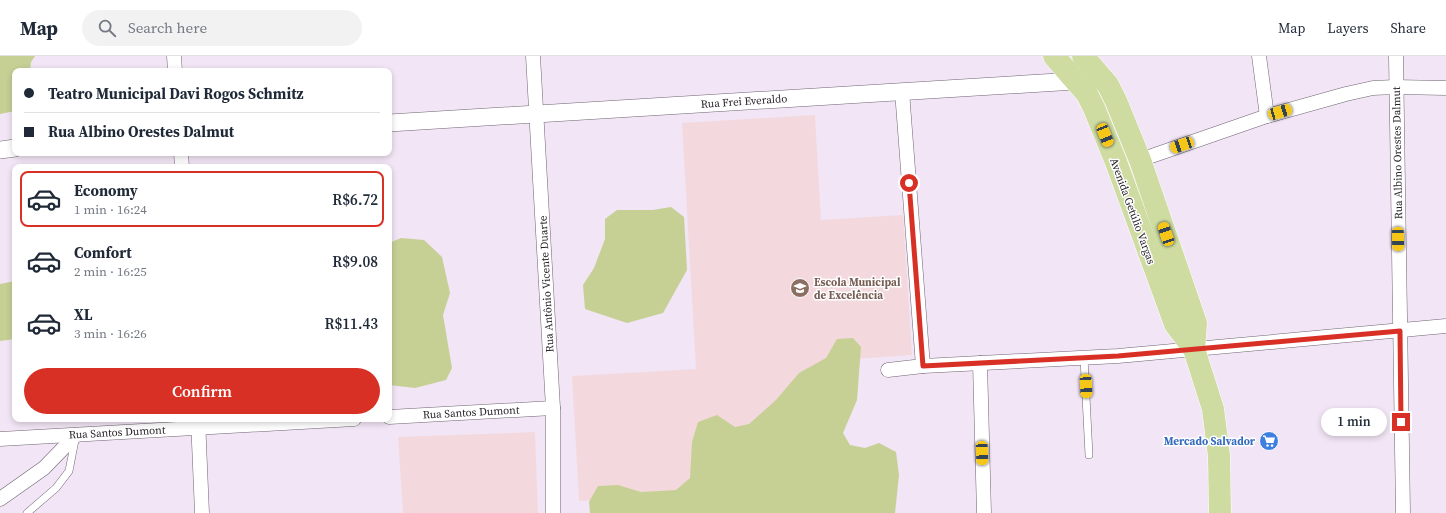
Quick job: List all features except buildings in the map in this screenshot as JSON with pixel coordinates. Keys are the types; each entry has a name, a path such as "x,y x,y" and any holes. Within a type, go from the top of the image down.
{"main road":[{"name":"Avenida Getúlio Vargas","path":"1054,56 1087,94 1094,108 1116,162 1175,324 1194,349 1213,409 1219,456 1220,513"},
{"name":"Avenida Getúlio Vargas","path":"1089,63 1108,85 1140,160 1196,323 1194,349"}],"street":[{"path":"174,56 175,68"},
{"name":"Rua Antônio Vicente Duarte","path":"533,56 553,408 553,513"},
{"path":"1258,56 1267,116"},
{"name":"Rua Albino Orestes Dalmut","path":"1396,56 1395,87 1403,513"},
{"name":"Rua Frei Everaldo","path":"392,124 1076,81 1086,77 1089,63"},
{"path":"1140,160 1267,116 1346,94 1373,88 1446,88"},
{"path":"902,91 923,366"},
{"path":"0,150 12,148"},
{"path":"888,370 923,366 1084,358 1446,326"},
{"path":"980,363 984,513"},
{"name":"Rua Santos Dumont","path":"392,417 553,408"},
{"name":"Rua Santos Dumont","path":"0,439 76,435 198,423 237,422"},
{"path":"198,423 202,513"},
{"path":"0,499 44,468 76,435"}],"lane":[{"path":"1084,358 1089,455"},
{"path":"27,513 56,488 69,471 76,435"}],"shaded area":[{"name":"Escola Municipal de Excelência","path":"815,115 821,220 903,215 912,355 855,359 700,494 579,501 572,376 696,369 682,123"},
{"path":"535,432 538,513 403,513 398,437"}],"green space":[{"path":"0,56 35,56 31,62 30,68 12,68 12,112 0,114"},
{"path":"671,207 684,217 687,270 663,313 627,323 585,309 583,285 594,268 605,239 605,219 617,210 653,210"},
{"path":"401,238 424,240 442,257 450,293 443,315 452,368 446,380 415,388 392,385 392,242"},
{"path":"12,282 12,339 0,341 0,284"},
{"path":"853,338 861,347 857,400 843,433 850,445 865,448 879,443 896,452 899,475 895,513 590,513 589,502 598,486 618,485 641,492 676,490 690,478 692,442 698,422 717,415 735,427 749,424 776,400 799,373 826,358 837,339"}],"place":[{"name":"Escola Municipal de Excelência","path":"800,288"},
{"name":"Mercado Salvador","path":"1269,441"}],"route":[{"path":"909,183 923,366 1118,356 1400,331 1401,422"}]}
